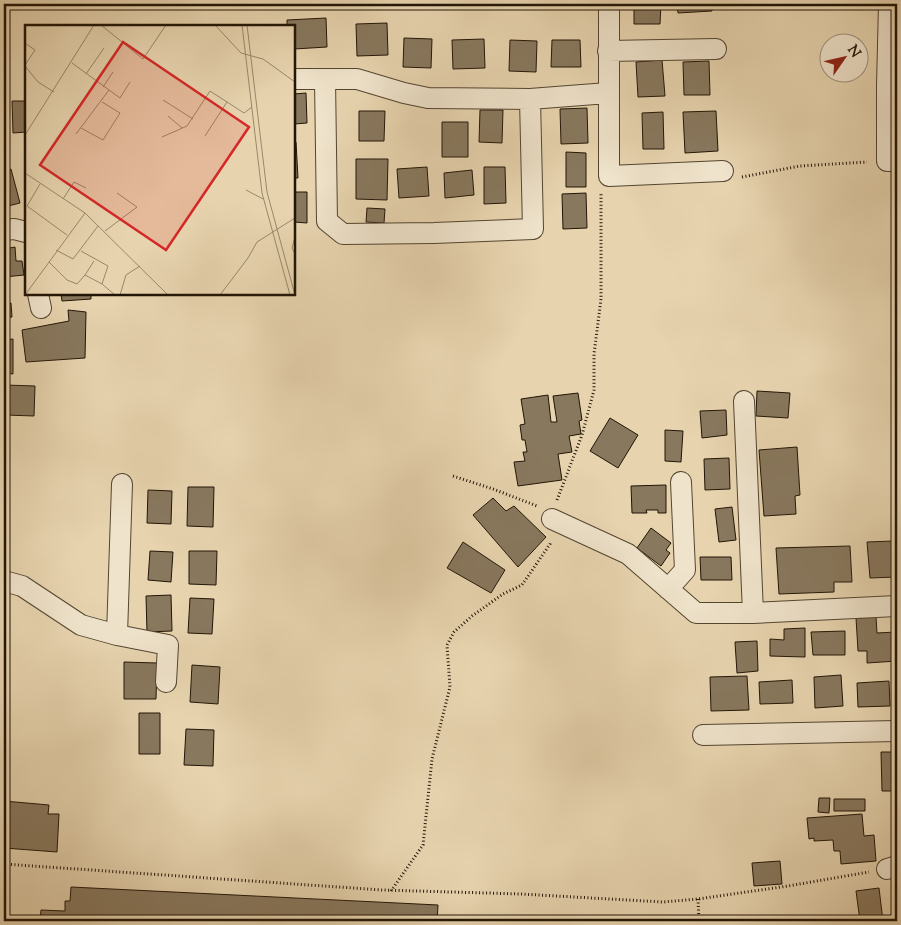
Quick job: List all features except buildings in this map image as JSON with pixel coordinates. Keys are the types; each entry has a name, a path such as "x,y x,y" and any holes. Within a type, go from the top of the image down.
{"street":[{"path":"609,4 609,176 723,171"},
{"path":"889,4 887,86 892,161"},
{"path":"608,51 716,49"},
{"path":"295,79 357,79 428,98 530,99 608,93"},
{"path":"325,79 327,220 343,234 533,229 530,99"},
{"path":"4,230 14,229 25,232"},
{"path":"744,401 753,613"},
{"path":"668,589 685,570 681,482"},
{"path":"117,635 122,484"},
{"path":"545,513 628,554 696,613 753,613 897,606"},
{"path":"4,581 22,586 81,625 117,635 168,645 166,682"},
{"path":"703,735 897,731"}],"path":[{"path":"723,171 736,178 800,166 892,161"},
{"path":"391,891 423,845 432,759 450,687 447,645 454,632 472,616 503,594 522,585 550,544 545,513 564,480 582,434 594,390 594,354 601,299 601,184 609,176"},
{"path":"453,476 494,489 545,513"},
{"path":"4,864 391,891 521,894 663,902 788,886 892,868"},
{"path":"698,899 699,921"}]}
